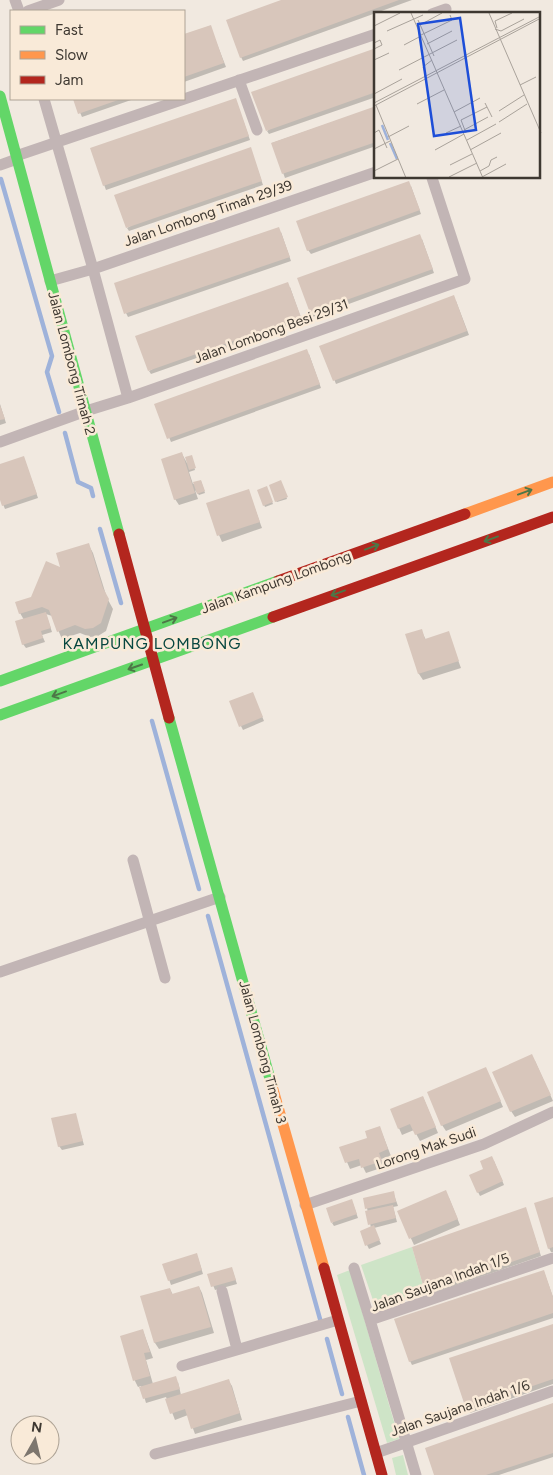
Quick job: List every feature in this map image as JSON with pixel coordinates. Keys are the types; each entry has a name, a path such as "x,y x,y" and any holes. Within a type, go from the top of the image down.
{"street":[{"path":"31,10 58,0"},
{"path":"438,12 446,9"},
{"path":"185,98 374,35"},
{"path":"238,80 257,130"},
{"name":"Jalan Lombong Timah 2","path":"0,96 145,629"},
{"path":"44,100 128,398"},
{"path":"0,165 56,143 180,100"},
{"name":"Jalan Lombong Timah 29/39","path":"50,281 93,269 374,173"},
{"name":"Jalan Lombong Besi 29/31","path":"0,442 465,278 432,179"},
{"name":"Jalan Kampung Lombong","path":"0,681 553,482"},
{"path":"0,715 553,516"},
{"name":"Jalan Lombong Timah 3","path":"145,629 382,1475"},
{"path":"133,860 165,978"},
{"path":"0,972 220,897"},
{"name":"Lorong Mak Sudi","path":"305,1205 484,1144 553,1112"},
{"name":"Jalan Saujana Indah 1/5","path":"416,1475 370,1320 553,1258"},
{"path":"354,1268 370,1320"},
{"path":"222,1291 238,1349"},
{"path":"182,1366 338,1320"},
{"name":"Jalan Saujana Indah 1/6","path":"376,1453 553,1391"},
{"path":"155,1454 361,1402"}],"green space":[{"path":"412,1247 425,1292 376,1309 361,1265"},
{"path":"350,1270 399,1439 387,1443 337,1275"},
{"path":"403,1455 408,1475 396,1475 392,1458"}],"building":[{"path":"281,0 399,0 240,58 226,20"},
{"path":"211,25 224,63 185,77 185,34"},
{"path":"374,49 374,93 266,131 251,92"},
{"path":"236,98 249,136 103,186 90,148"},
{"path":"73,100 118,100 78,114"},
{"path":"374,107 374,143 282,174 271,143"},
{"path":"251,147 262,181 126,228 114,195"},
{"path":"409,181 420,210 307,251 296,221"},
{"path":"279,227 290,257 124,314 114,283"},
{"path":"420,234 433,269 310,313 297,278"},
{"path":"288,282 301,317 148,371 135,336"},
{"path":"454,295 467,331 333,381 319,346"},
{"path":"307,349 320,384 167,439 154,404"},
{"path":"0,405 5,419 0,420"},
{"path":"182,452 195,493 174,500 161,459"},
{"path":"192,455 196,468 189,470 185,457"},
{"path":"24,456 37,494 2,506 0,500 0,464"},
{"path":"201,480 205,491 197,494 193,482"},
{"path":"281,480 288,497 275,502 269,485"},
{"path":"267,486 273,502 263,506 257,490"},
{"path":"249,489 260,522 217,536 206,503"},
{"path":"89,543 103,588 109,599 101,623 93,628 85,629 75,625 57,632 49,610 42,607 19,614 15,602 31,597 46,561 60,567 56,553"},
{"path":"46,612 51,628 41,631 43,638 22,645 15,621"},
{"path":"422,629 425,639 449,631 459,661 418,674 405,634"},
{"path":"253,692 263,717 239,727 229,701"},
{"path":"532,1054 551,1095 510,1112 492,1072"},
{"path":"486,1067 501,1101 441,1126 427,1092"},
{"path":"423,1096 436,1127 415,1135 410,1124 398,1129 390,1109"},
{"path":"76,1113 83,1141 58,1147 51,1118"},
{"path":"380,1126 388,1149 379,1153 382,1161 361,1168 359,1159 345,1163 339,1147 367,1138 365,1131"},
{"path":"492,1156 503,1181 477,1193 469,1175 483,1169 480,1161"},
{"path":"446,1190 458,1219 409,1239 397,1211"},
{"path":"394,1191 396,1202 365,1209 363,1198"},
{"path":"553,1197 553,1247 548,1249 534,1203"},
{"path":"352,1199 357,1214 331,1223 326,1208"},
{"path":"393,1205 396,1218 368,1225 365,1211"},
{"path":"526,1207 540,1252 425,1292 412,1247"},
{"path":"374,1225 380,1240 365,1246 360,1231"},
{"path":"197,1253 202,1270 168,1281 162,1264"},
{"path":"232,1267 236,1280 211,1287 207,1274"},
{"path":"544,1270 553,1297 553,1313 409,1362 394,1319"},
{"path":"199,1286 211,1327 154,1343 140,1296 170,1288 172,1294"},
{"path":"553,1324 553,1379 466,1409 449,1358"},
{"path":"143,1329 150,1352 144,1353 150,1376 133,1381 120,1336"},
{"path":"176,1376 180,1389 143,1399 139,1387"},
{"path":"229,1379 240,1413 191,1429 185,1409 170,1414 165,1399"},
{"path":"553,1403 553,1453 486,1475 434,1475 425,1448"}],"waterway":[{"path":"1,179 52,356 47,372 59,412"},
{"path":"65,433 78,482 91,488 93,496"},
{"path":"100,529 121,603"},
{"path":"152,721 199,889"},
{"path":"208,916 320,1319"},
{"path":"327,1339 342,1394"},
{"path":"348,1417 364,1475"}],"traffic: fast":[{"path":"0,96 119,534"},
{"path":"0,681 278,581"},
{"path":"0,715 273,617"},
{"path":"169,718 272,1086"}],"traffic: slow":[{"path":"465,514 553,482"},
{"path":"272,1086 324,1268"}],"traffic: jam":[{"path":"278,581 465,514"},
{"path":"273,617 553,517"},
{"path":"119,534 169,718"},
{"path":"324,1268 382,1475"}],"district":[{"name":"KAMPUNG LOMBONG","path":"152,643"}]}
